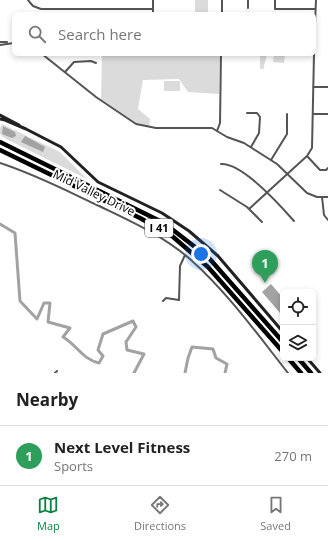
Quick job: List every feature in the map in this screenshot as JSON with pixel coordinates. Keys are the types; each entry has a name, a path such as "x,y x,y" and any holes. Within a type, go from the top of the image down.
{"highway":[{"name":"I 41","path":"0,143 140,210 175,230 208,257 280,339"},
{"name":"I 41","path":"0,150 133,214 172,236 208,267 280,349"},
{"path":"291,361 301,373"},
{"path":"301,361 311,373"}],"main road":[{"path":"0,117 60,147 98,182 162,213 189,231 218,256 280,328"},
{"path":"310,361 320,373"}],"street":[{"path":"28,1 40,9 153,9 153,0"},
{"path":"222,0 222,12"},
{"path":"248,0 248,8"},
{"path":"275,0 275,9 315,9"},
{"path":"315,12 316,0"},
{"path":"0,43 12,43"},
{"path":"44,56 96,97 139,125 156,128 210,128 251,147 271,160 304,191 314,196 328,197"},
{"path":"216,131 220,123 222,56"},
{"path":"249,209 307,156 312,148 314,56"},
{"path":"64,72 74,62 91,61 96,63"},
{"path":"313,87 328,87"},
{"path":"247,113 257,113 260,117 259,133 251,147"},
{"path":"271,160 287,134 288,114"},
{"path":"313,114 328,114"},
{"path":"307,156 320,170 326,170 328,168"},
{"name":"Mid Valley Drive","path":"0,164 36,175 120,216 158,236 185,255 208,276 288,373"},
{"path":"221,164 228,165 262,186 294,221"},
{"path":"220,190 249,209 262,222"},
{"path":"322,197 324,215 328,220"},
{"path":"163,301 166,298 179,300 180,266 185,255"}],"shaded area":[{"path":"195,0 208,0 208,12 195,12"},
{"path":"102,56 220,56 219,94 188,92 179,79 143,80 138,109 150,119 149,127 136,123 101,99"},
{"path":"260,56 266,56 263,70 260,68"},
{"path":"274,56 285,56 284,63 273,62"},
{"path":"164,81 180,81 180,91 164,91"},
{"path":"2,124 60,152 87,179 6,139 0,134"},
{"path":"3,126 15,132 16,136 12,138 2,134"},
{"path":"25,136 45,147 43,152 21,142"},
{"path":"271,284 280,294 280,313 262,292"}],"waterway":[{"path":"0,224 15,233 20,301 37,319 44,303 50,303 48,322 70,328 63,337 88,359 99,363 103,356 98,350 103,334 133,321 136,327 126,342 127,350 144,354 134,373"},
{"path":"185,373 192,347 213,349 216,358 227,364 225,373"}],"place":[{"name":"Next Level Fitness","path":"265,283"}]}
